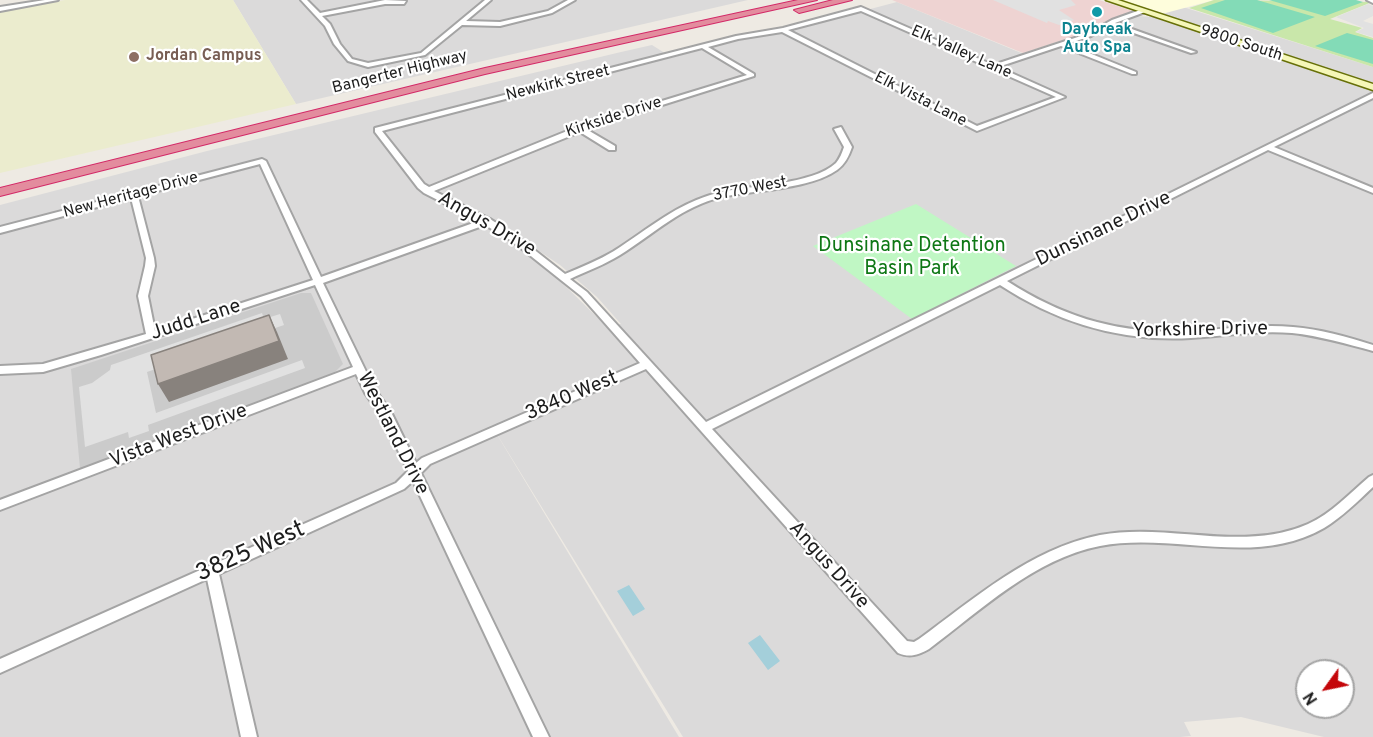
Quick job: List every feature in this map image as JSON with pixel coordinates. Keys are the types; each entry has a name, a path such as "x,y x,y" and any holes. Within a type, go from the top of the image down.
{"highway":[{"path":"357,100 523,54 760,0"},
{"name":"Bangerter Highway","path":"0,182 141,152 788,0"},
{"name":"Bangerter Highway","path":"357,100 812,0"},
{"path":"357,100 847,0"},
{"path":"0,194 141,152"}],"main road":[{"name":"9800 South","path":"1110,0 1373,87"}],"street":[{"path":"0,9 55,0"},
{"path":"304,0 328,25 337,44 350,60 359,64 372,65 423,54 488,0"},
{"path":"460,23 500,24 550,12 572,0"},
{"path":"318,15 385,2 404,2"},
{"name":"Newkirk Street","path":"378,130 738,37 783,30 861,9"},
{"name":"Elk Valley Lane","path":"861,9 1062,97"},
{"path":"992,66 1096,32 1110,23 1143,11"},
{"path":"1110,23 1193,52"},
{"name":"Elk Vista Lane","path":"783,30 977,129 1062,97"},
{"path":"1061,44 1134,73"},
{"name":"Kirkside Drive","path":"428,191 580,129 752,75 703,46"},
{"name":"Dunsinane Drive","path":"704,428 1373,95"},
{"path":"580,129 612,148"},
{"name":"3770 West","path":"566,277 621,251 675,213 704,199 736,190 802,181 836,168 846,155 848,147 838,129"},
{"name":"Angus Drive","path":"378,130 416,181 428,191 487,221 566,277 601,311 903,648 915,649 924,645 1028,568 1073,547 1130,537 1160,536 1247,541 1278,539 1304,531 1325,520 1373,480"},
{"path":"1269,148 1373,190"},
{"name":"New Heritage Drive","path":"0,230 262,162"},
{"name":"Westland Drive","path":"262,162 369,390 387,415 542,737"},
{"path":"134,195 150,258 143,296 151,336"},
{"name":"Judd Lane","path":"0,370 43,368 151,336 317,282 487,221"},
{"name":"Yorkshire Drive","path":"1000,281 1050,310 1104,328 1130,333 1176,335 1292,330 1373,348"},
{"name":"3840 West","path":"495,430 648,364"},
{"name":"Vista West Drive","path":"0,505 359,369"},
{"name":"3825 West","path":"0,666 400,486 426,461 495,430"},
{"path":"212,570 249,737"}],"shaded area":[{"name":"Jordan Campus","path":"65,0 233,0 296,104 0,173 0,11"},
{"path":"233,0 748,0 296,104"},
{"path":"892,0 1099,0 1133,11 1081,34 1023,53"},
{"path":"993,0 1071,0 1076,5 1059,10 1074,20 1059,25 1048,21 1047,23"},
{"path":"1121,0 1214,0 1162,14"},
{"path":"897,2 1031,57 1096,35 1138,16 1151,17 1183,7 1373,67 1373,84 1282,54 1275,57 1373,91 1373,737 1324,737 1241,717 1184,722 1191,736 1180,737 683,737 487,418 679,737 0,737 0,205 207,151 652,45 671,57 794,29","holes":["476,209 560,265 597,297 621,324 604,324 552,273 521,249 466,215"]},
{"path":"1368,4 1373,6 1373,16 1363,21 1373,24 1373,37 1356,32 1364,28 1336,17"},
{"path":"301,293 311,293 343,364 334,373 80,469 71,369"},
{"path":"262,313 264,319 280,314 284,325 147,372 156,413 302,360 305,368 148,425 149,431 129,438 128,432 85,447 79,387 92,383 110,370 111,365"}],"green space":[{"path":"1214,0 1372,2 1330,19 1362,28 1355,32 1373,38 1373,67 1189,8"},
{"path":"1225,0 1257,0 1315,17 1273,33 1201,8"},
{"path":"1269,0 1356,0 1363,2 1325,16"},
{"path":"1347,33 1373,40 1373,64 1315,46"},
{"name":"Dunsinane Detention Basin Park","path":"916,204 1016,266 912,319 813,246"}],"water":[{"path":"629,585 645,609 633,616 617,591"},
{"path":"760,635 780,661 768,670 748,643"}],"building":[{"path":"269,315 279,341 158,384 151,355"}],"place":[{"name":"Daybreak Auto Spa","path":"1097,12"},
{"name":"Jordan Campus","path":"134,57"}]}
